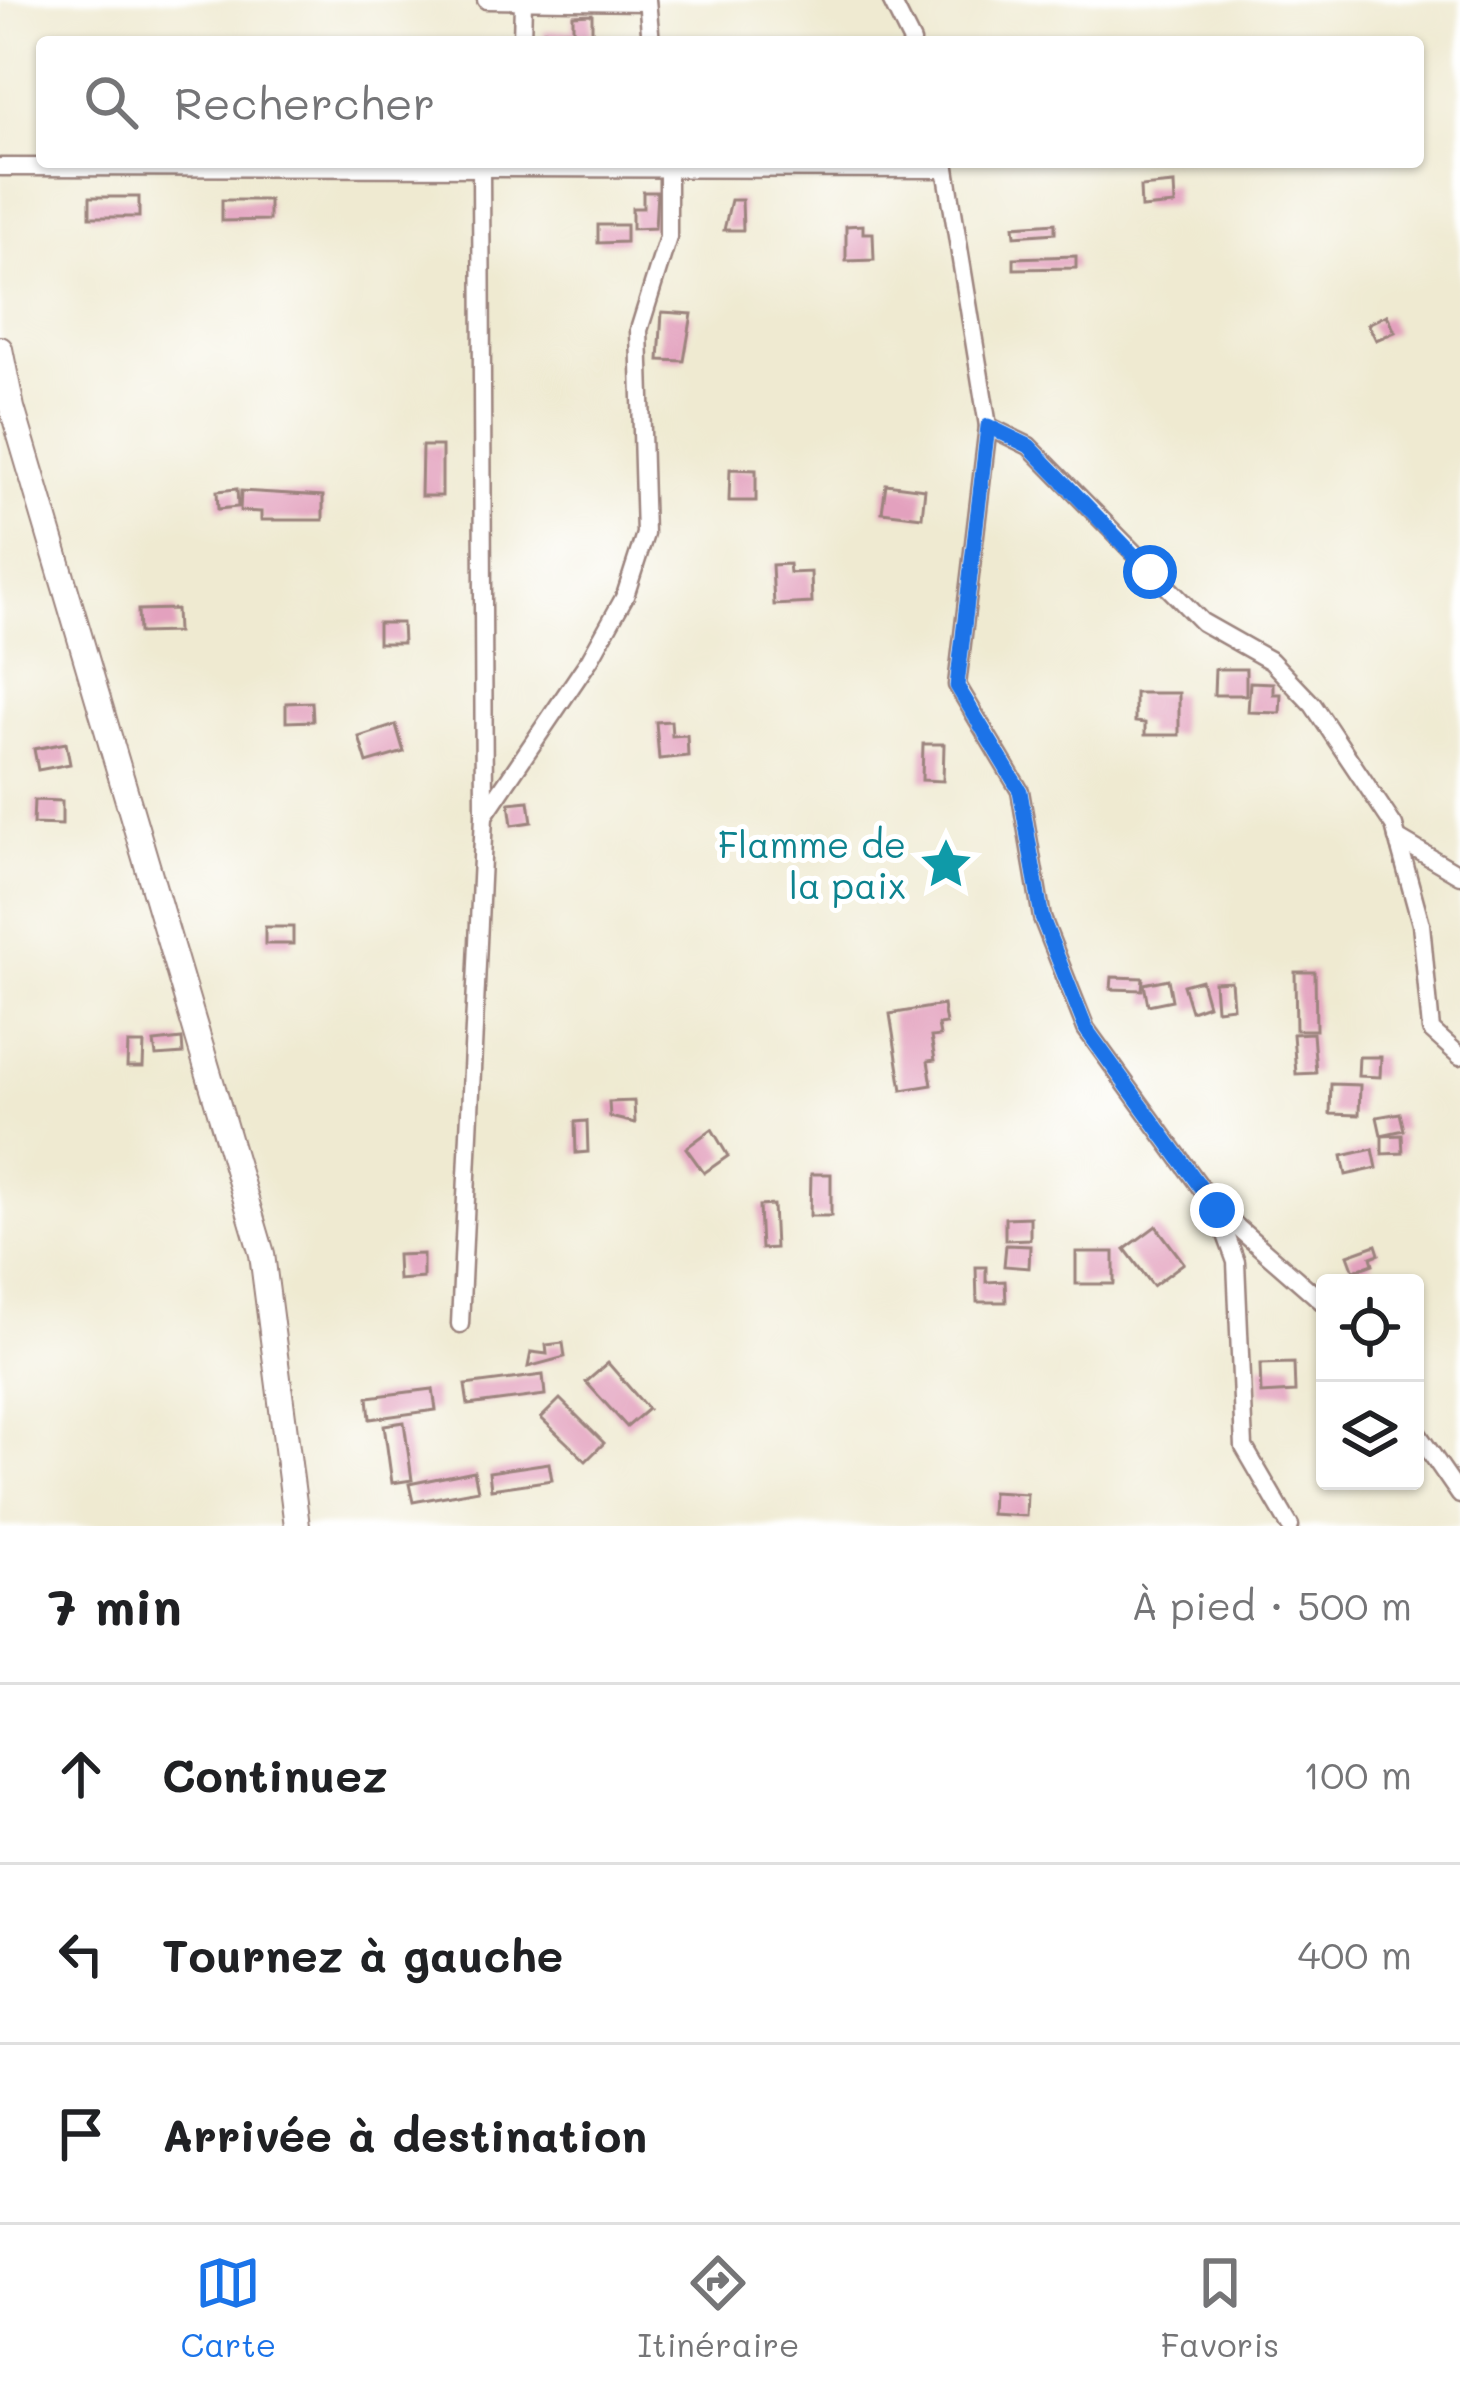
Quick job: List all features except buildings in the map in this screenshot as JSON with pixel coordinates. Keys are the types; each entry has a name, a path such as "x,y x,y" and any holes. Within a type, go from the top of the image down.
{"main road":[{"path":"0,349 12,408 262,1254 297,1526"}],"street":[{"path":"486,0 646,1 650,36"},
{"path":"523,0 523,36"},
{"path":"891,0 909,36"},
{"path":"0,167 36,167"},
{"path":"460,1324 484,817 481,168"},
{"path":"484,817 590,659 625,596 646,534 639,331 668,237 669,168"},
{"path":"946,168 988,426 957,686 1020,791 1042,918 1086,1029 1217,1210 1316,1296"},
{"path":"988,426 1029,446 1202,622 1271,661 1313,705 1397,838 1421,924 1431,1030 1460,1056"},
{"path":"1397,838 1460,875"},
{"path":"1217,1210 1236,1262 1244,1447 1290,1526"},
{"path":"1424,1443 1460,1496"}],"place":[{"name":"Flamme de la paix","path":"946,864"}],"route":[{"path":"1150,572 1029,446 988,426 957,686 1020,791 1042,918 1086,1029 1217,1210"}]}
